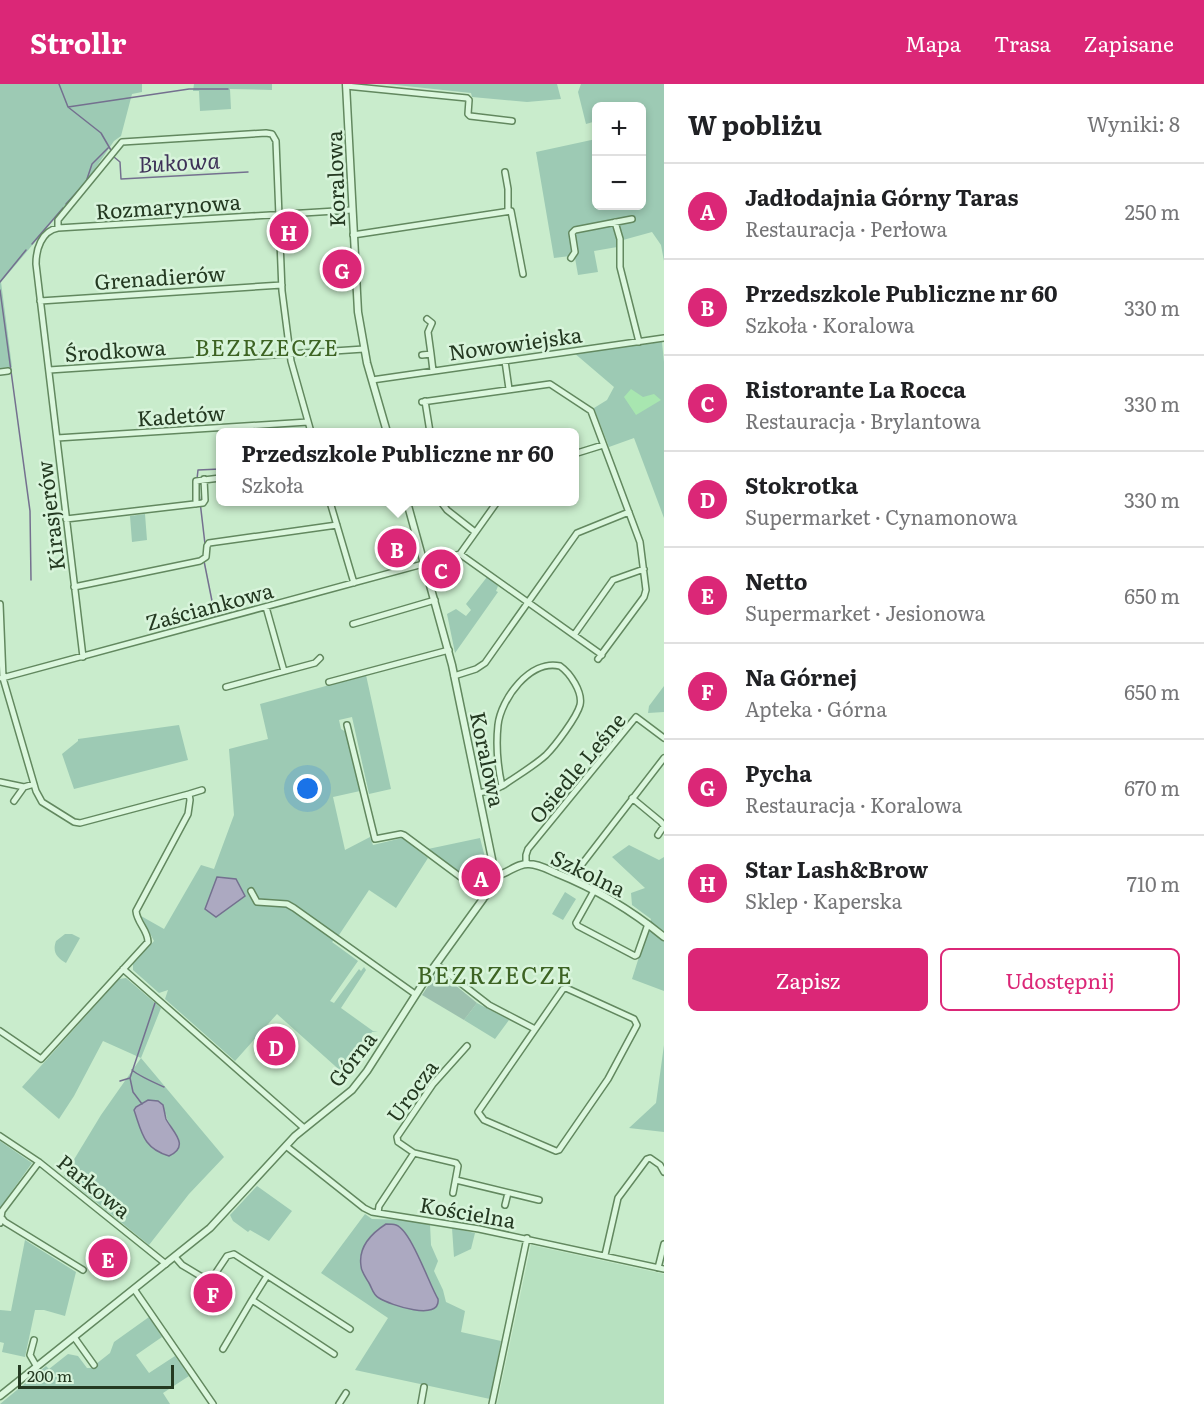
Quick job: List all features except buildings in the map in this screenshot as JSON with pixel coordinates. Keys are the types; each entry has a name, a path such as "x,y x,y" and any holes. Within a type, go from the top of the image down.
{"street":[{"name":"Koralowa","path":"346,85 356,300 364,350 386,428"},
{"path":"346,85 467,98 470,116 512,121"},
{"name":"Rozmarynowa","path":"58,228 58,220 120,144 266,133 272,135 276,141 279,214"},
{"path":"505,172 508,211"},
{"name":"Rozmarynowa","path":"49,370 36,264 38,249 46,234 58,228 352,210"},
{"path":"353,235 508,211 513,213 523,274"},
{"path":"279,214 282,285 290,355 310,428"},
{"path":"571,258 575,252 572,233 575,230 632,219"},
{"path":"615,222 620,239 620,267 639,342"},
{"name":"Grenadierów","path":"40,301 282,285"},
{"path":"427,319 432,323 428,332 433,371"},
{"name":"Nowowiejska","path":"372,380 664,338"},
{"name":"Środkowa","path":"49,370 364,350"},
{"path":"422,355 431,354"},
{"path":"505,360 509,389"},
{"name":"Kirasjerów","path":"49,370 83,657"},
{"path":"0,372 8,371"},
{"path":"429,428 423,402 509,389 553,384 589,409 640,542 646,590 644,597 600,657 574,635 460,554 493,506"},
{"name":"Kadetów","path":"57,438 308,422"},
{"path":"579,452 603,445"},
{"path":"196,504 196,481 216,478"},
{"path":"66,519 203,503 206,500 204,479"},
{"path":"331,506 354,583"},
{"name":"Koralowa","path":"407,506 448,650 494,876"},
{"path":"444,506 475,532"},
{"path":"454,676 476,669 485,663 578,533 629,512"},
{"path":"74,587 200,561 207,557 209,543 337,525"},
{"name":"Zaściankowa","path":"2,678 460,554"},
{"path":"574,635 612,580 644,569"},
{"path":"353,624 435,600"},
{"path":"0,604 2,678 34,784 42,802 74,822 80,823 202,790"},
{"path":"266,607 284,671"},
{"path":"329,682 448,650"},
{"path":"226,687 315,663 320,658"},
{"name":"Koralowa","path":"546,665 560,666 578,690 580,705 558,741 545,756 510,781 502,786 498,732 503,708 516,688 534,670 546,665"},
{"name":"Osiedle Leśne","path":"526,864 528,849 636,717 664,738"},
{"path":"347,725 375,839 404,835 486,896"},
{"path":"573,879 579,868 664,758"},
{"path":"501,776 510,781"},
{"path":"0,782 24,787 34,784"},
{"path":"478,793 502,786"},
{"path":"14,801 24,787"},
{"path":"0,1031 41,1059 148,942 148,935 136,911 188,814 189,794"},
{"path":"632,798 664,826 658,835"},
{"name":"Szkolna","path":"494,876 526,864 537,866 573,879 617,901 664,937"},
{"name":"Górna","path":"0,1396 219,1221 304,1128 354,1088 436,964 486,896 494,876"},
{"path":"595,889 576,923 578,926 634,956 637,955 648,924"},
{"path":"250,891 257,902 287,904 294,908 416,994"},
{"path":"120,960 128,964"},
{"path":"436,964 489,1005 534,1029"},
{"path":"123,969 304,1128"},
{"path":"567,988 634,1019 637,1025 608,1079 559,1150 556,1151 484,1120 478,1112 534,1029 563,989 567,988"},
{"name":"Urocza","path":"378,1213 379,1206 414,1154 398,1142 397,1137 433,1083 466,1046"},
{"name":"Parkowa","path":"0,1136 39,1162 166,1264"},
{"name":"Kościelna","path":"286,1146 364,1208 378,1213 446,1222 527,1238 661,1269"},
{"path":"414,1154 456,1163 458,1166 453,1193"},
{"path":"605,1255 618,1198 647,1159 650,1158 658,1164 664,1172"},
{"path":"39,1162 2,1211 1,1220 82,1270"},
{"path":"456,1180 539,1200"},
{"path":"505,1205 508,1192"},
{"path":"492,1404 527,1238"},
{"path":"661,1269 664,1244"},
{"path":"175,1257 182,1265 205,1280 211,1278 226,1257 231,1254 349,1331 354,1323"},
{"path":"223,1350 267,1276"},
{"path":"134,1289 213,1404"},
{"path":"252,1300 334,1354"},
{"path":"74,1337 94,1365"},
{"path":"34,1340 30,1355 37,1366"},
{"path":"421,1404 424,1387"},
{"path":"339,1404 346,1393"}],"shaded area":[{"path":"0,84 142,84 142,92 132,94 121,136 114,141 86,182 1,282 12,367 0,368"},
{"path":"194,84 272,84 272,90 230,89 231,109 200,111 199,91 193,91"},
{"path":"387,84 557,84 561,99 527,102 472,97 471,93"},
{"path":"581,84 664,84 664,261 661,245 652,232 623,240 623,246 594,251 598,272 578,275 575,258 570,256 554,258 536,152 592,140 592,210 646,210 646,102 592,102 592,122 586,124 578,92"},
{"path":"662,342 664,518 634,438 609,447 594,408 607,400 614,387 573,352"},
{"path":"145,514 147,540 132,542 130,516"},
{"path":"487,577 498,586 496,591 498,592 455,653 447,614 456,609 466,616 471,610 466,604"},
{"path":"366,675 391,789 369,794 352,717 339,720 341,729 346,732 360,791 333,797 345,850 370,837 373,845 402,838 428,858 396,908 369,890 332,942 358,961 330,1001 334,1003 359,969 361,971 364,967 366,970 341,1008 373,1031 378,1031 372,1032 344,1074 277,1014 235,1061 165,999 168,990 159,993 133,970 133,964 154,941 141,916 164,929 201,865 214,869 234,815 229,749 268,739 260,704"},
{"path":"664,686 664,712 648,713 649,706"},
{"path":"179,725 188,760 74,789 62,754 78,739"},
{"path":"480,838 486,861 484,867 475,867 471,882 428,849"},
{"path":"629,845 659,860 664,857 664,991 632,979 651,919 632,905 631,893 645,888 612,857"},
{"path":"217,877 236,879 245,896 216,917 205,909"},
{"path":"565,892 576,899 563,920 552,914"},
{"path":"65,934 72,934 80,938 66,963 58,957 55,951 56,941"},
{"path":"438,971 477,1003 464,1020 422,995"},
{"path":"126,978 161,1008 141,1058 103,1041 59,1119 22,1087 119,979"},
{"path":"477,1003 509,1020 495,1039 464,1020"},
{"path":"664,1045 664,1132 629,1128 656,1103"},
{"path":"141,1058 224,1157 189,1194 149,1245 64,1176 101,1115","holes":["146,1102 166,1114 177,1136 179,1145 136,1107"]},
{"path":"148,1100 158,1101 163,1105 166,1119 178,1138 179,1148 169,1156 160,1153 149,1144 139,1126 134,1110"},
{"path":"0,1141 32,1163 0,1208"},
{"path":"257,1186 292,1211 269,1241 250,1230 248,1232 233,1221 230,1215"},
{"path":"365,1214 372,1219 408,1220 430,1224 431,1245 438,1261 434,1271 446,1302 465,1311 461,1332 501,1341 490,1399 355,1370 388,1318 321,1273"},
{"path":"386,1224 396,1225 402,1229 414,1247 438,1299 437,1306 432,1310 414,1310 403,1307 379,1298 374,1293 361,1268 362,1253 371,1236"},
{"path":"452,1228 475,1233 471,1249 454,1257"},
{"path":"25,1240 76,1272 65,1316 35,1310 25,1357 2,1352 4,1343 0,1342 0,1310 11,1311"},
{"path":"531,1245 664,1274 664,1404 497,1404"},
{"path":"149,1317 162,1337 136,1355 149,1373 175,1356 189,1376 163,1393 170,1404 0,1404 46,1366 49,1369 68,1354 78,1356 87,1368 91,1368 110,1353 114,1342"}],"sand":[{"path":"631,389 643,397 654,394 661,400 636,415 624,397"}],"waterway":[{"name":"Bukowa","path":"59,84 68,107 101,133 112,152"},
{"path":"68,107 189,89 228,89"},
{"path":"66,204 86,182 92,164 108,148"},
{"name":"Bukowa","path":"114,157 120,162 121,179 248,172"},
{"path":"32,244 63,208"},
{"path":"0,282 26,250"},
{"path":"0,290 30,511 31,580"},
{"name":"Bukowa","path":"197,479 198,470 216,469"},
{"name":"Bukowa","path":"199,493 205,544"},
{"name":"Bukowa","path":"204,561 215,616"},
{"name":"Bukowa","path":"120,1081 130,1078 155,1003"},
{"path":"132,1070 164,1087"},
{"path":"130,1078 133,1092 142,1104"}],"place":[{"name":"Star Lash&Brow","path":"289,231"},
{"name":"Pycha","path":"342,269"},
{"name":"Przedszkole Publiczne nr 60","path":"397,548"},
{"name":"Ristorante La Rocca","path":"441,569"},
{"name":"Jadłodajnia Górny Taras","path":"481,877"},
{"name":"Stokrotka","path":"276,1046"},
{"name":"Netto","path":"108,1258"},
{"name":"Na Górnej","path":"213,1293"}],"district":[{"name":"BEZRZECZE","path":"267,346"},
{"name":"BEZRZECZE","path":"495,973"}]}
